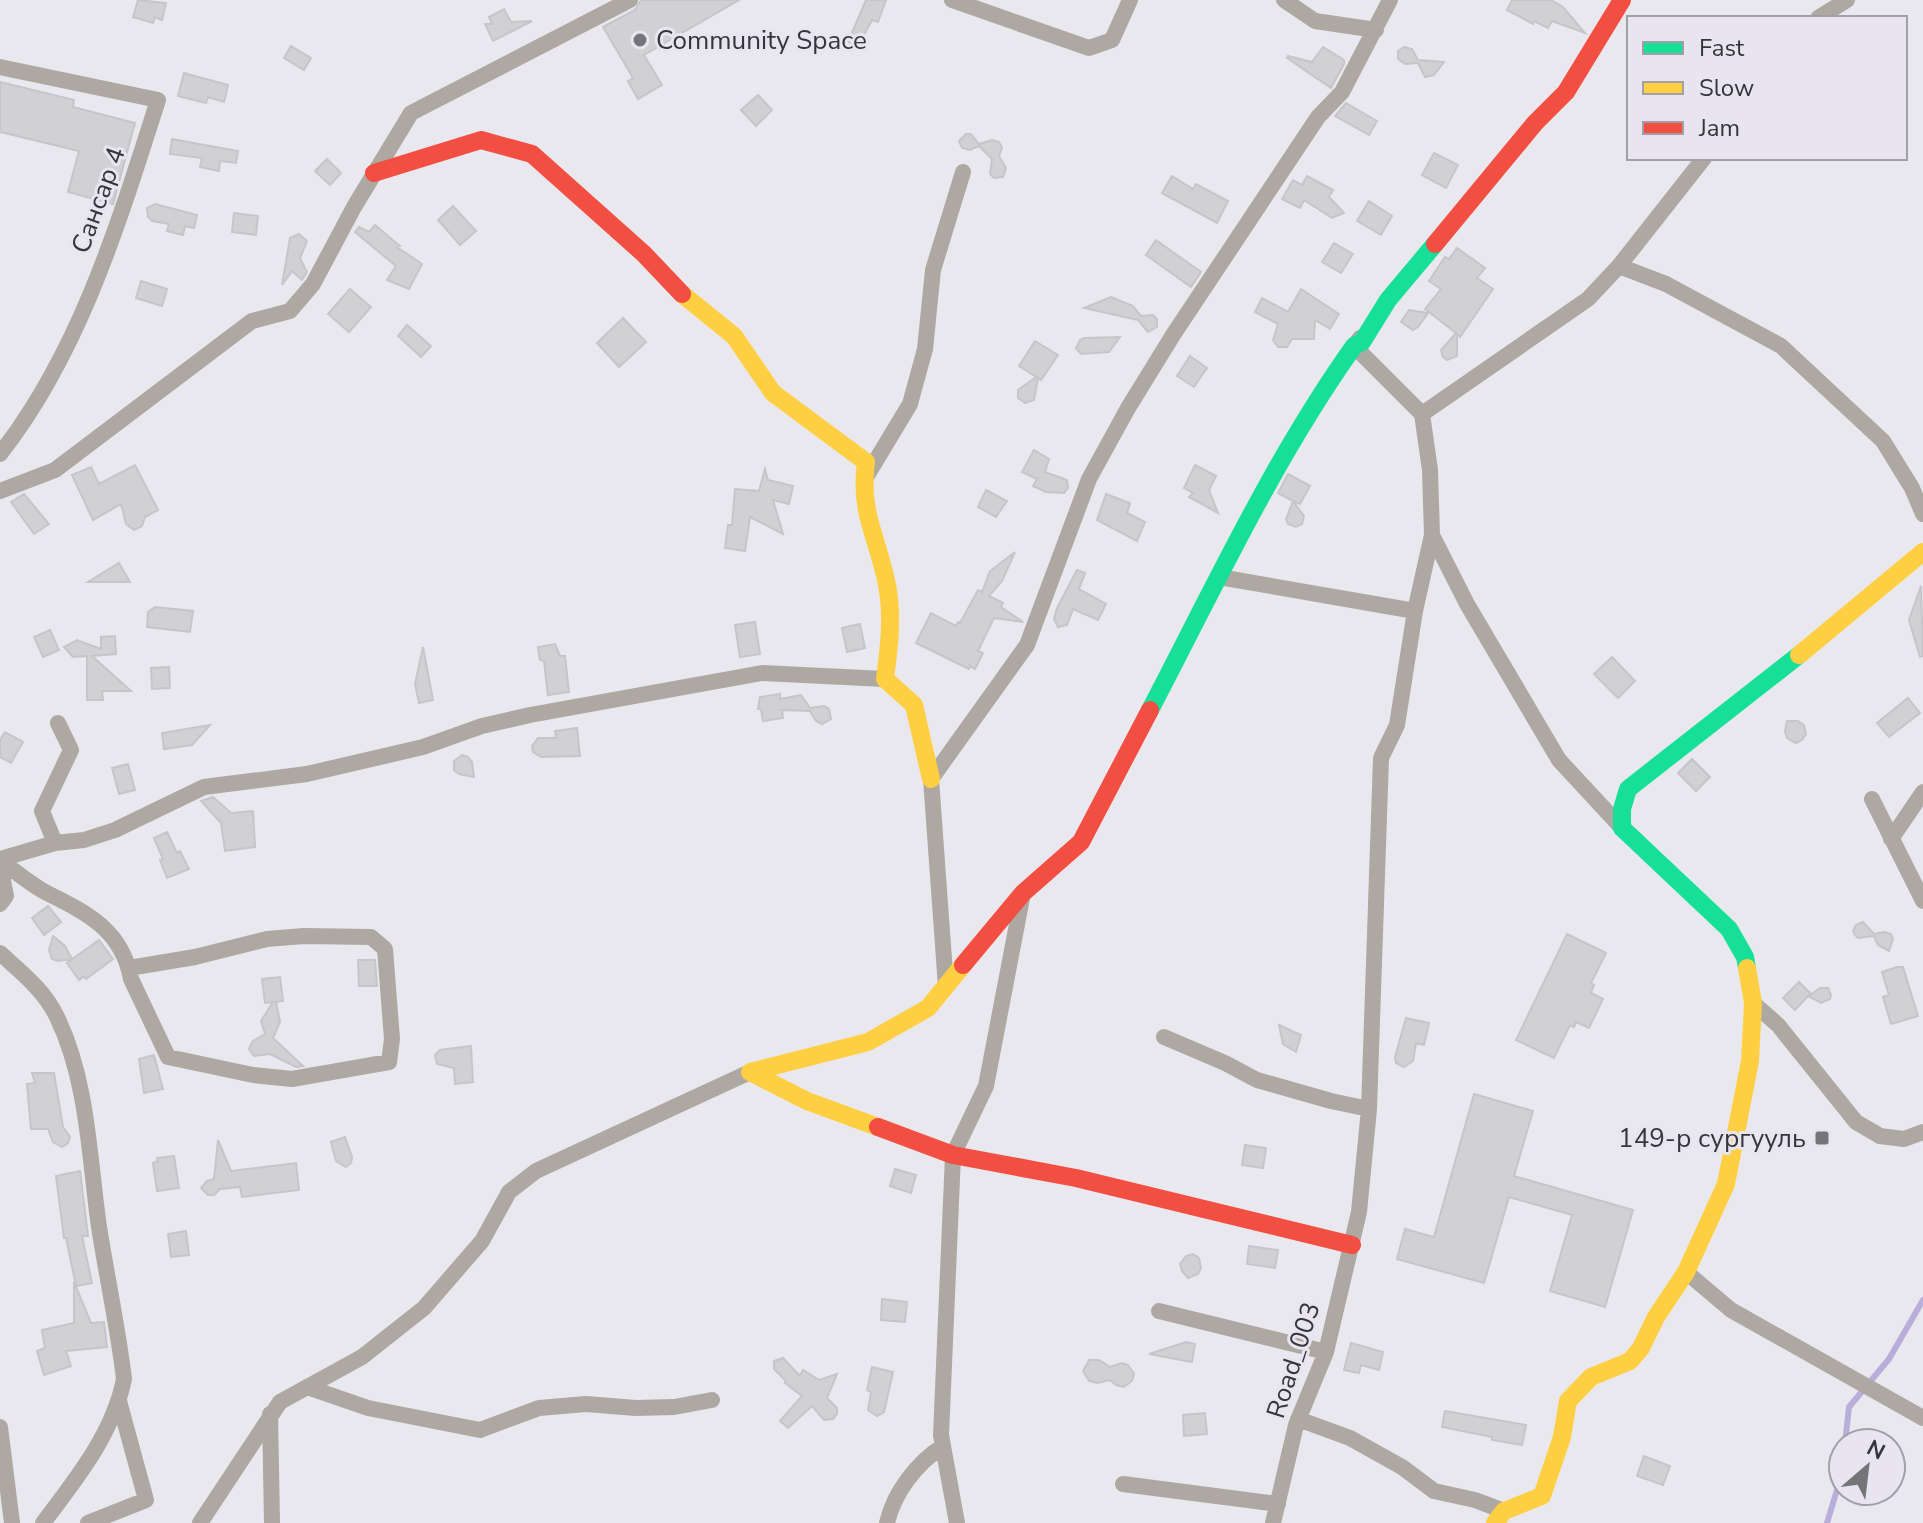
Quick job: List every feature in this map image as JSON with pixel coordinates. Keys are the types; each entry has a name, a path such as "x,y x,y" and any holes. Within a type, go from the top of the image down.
{"street":[{"path":"0,491 55,470 252,321 290,311 313,284 411,113 630,0"},
{"path":"952,0 1089,48 1112,40 1130,0"},
{"path":"1284,0 1315,21 1376,30"},
{"path":"931,779 1027,645 1089,479 1128,408 1318,117 1342,92 1390,0"},
{"path":"200,1523 280,1402 362,1357 424,1308 482,1241 509,1192 536,1171 750,1072 868,1042 928,1008 1023,893 1081,842 1246,526 1267,477 1294,432 1354,346 1362,342 1388,300 1535,123 1566,92 1622,0"},
{"path":"1821,16 1847,0"},
{"name":"Сансар 4","path":"0,67 158,100 122,213 77,322 35,408 0,454"},
{"path":"374,173 481,140 532,154 644,254 674,287 734,336 773,393 866,462 861,485 866,520 887,585 890,637 885,679"},
{"path":"1422,414 1588,299 1619,266 1702,160"},
{"path":"861,485 910,404 925,349 933,270 963,172"},
{"path":"1619,266 1666,284 1781,346 1883,441 1912,488 1923,514"},
{"path":"1298,1419 1350,1438 1402,1467 1434,1491 1500,1517 1542,1496 1562,1437 1568,1401 1591,1377 1630,1361 1686,1272 1726,1184 1750,1061 1753,1003 1745,957 1729,929 1622,828 1559,760 1467,604 1432,535 1430,470 1422,414 1354,346"},
{"name":"Road_003","path":"1273,1523 1298,1419 1326,1352 1359,1212 1369,1109 1381,758 1397,725 1415,611 1432,535"},
{"path":"1622,828 1622,809 1628,789 1794,659 1923,552"},
{"path":"1219,577 1415,611"},
{"path":"0,862 55,843 84,840 115,830 204,787 307,774 423,747 482,726 530,715 762,673 885,679 914,705 931,779 946,987"},
{"path":"55,843 42,811 71,750 58,723"},
{"path":"1891,839 1923,792"},
{"path":"1872,799 1923,901"},
{"path":"0,862 6,896 0,904"},
{"path":"0,862 45,892 84,911 103,926 117,943 168,1057 253,1075 292,1079 389,1062 392,1039 385,949 371,937 267,939 195,957 129,968"},
{"path":"957,1523 941,1435 953,1155 986,1086 1023,893"},
{"path":"0,953 39,988 67,1039 82,1094 124,1379 119,1401 88,1464 43,1523"},
{"path":"1753,1003 1778,1025 1856,1122 1880,1136 1904,1139 1923,1132"},
{"path":"1164,1037 1257,1080 1369,1109"},
{"path":"750,1072 807,1101 953,1155 1076,1178 1352,1245"},
{"path":"1686,1272 1731,1310 1923,1418"},
{"path":"1159,1311 1326,1352"},
{"path":"307,1387 368,1408 480,1430 539,1408 586,1404 674,1407 712,1400"},
{"path":"88,1523 146,1500 119,1401"},
{"path":"270,1414 272,1523"},
{"path":"0,1427 12,1523"},
{"path":"887,1523 890,1508 923,1459 943,1446"},
{"path":"1123,1484 1278,1504"}],"building":[{"path":"138,0 166,3 162,20 155,17 153,23 133,17"},
{"name":"Community Space","path":"641,0 739,0 644,55 662,85 638,99 628,81 633,78 603,27 635,10"},
{"path":"866,0 886,0 878,22 872,20 858,46 848,42"},
{"path":"1512,0 1551,0 1563,7 1585,33 1552,21 1548,28 1534,21 1533,24 1507,10"},
{"path":"504,9 511,22 532,21 493,41 485,24 492,24 489,17"},
{"path":"291,46 311,58 304,70 284,58"},
{"path":"1323,47 1344,60 1331,88 1287,58 1312,62"},
{"path":"1404,47 1412,49 1418,60 1444,62 1434,75 1425,77 1418,63 1405,64 1398,59 1398,51"},
{"path":"184,73 228,85 224,102 208,97 206,103 178,96"},
{"path":"0,82 74,100 73,107 135,123 113,204 68,192 79,151 0,132"},
{"path":"758,95 772,110 756,126 741,110"},
{"path":"1346,103 1377,121 1369,135 1335,116"},
{"path":"966,134 971,134 979,144 992,140 999,142 1002,148 999,156 1006,168 1003,177 994,178 990,174 992,159 979,146 970,150 962,148 959,141"},
{"path":"172,139 238,151 236,163 220,161 219,171 200,167 202,158 170,154"},
{"path":"1434,153 1458,165 1446,188 1422,175"},
{"path":"327,159 341,173 330,185 315,171"},
{"path":"1172,176 1193,189 1196,184 1228,201 1217,223 1162,193"},
{"path":"1307,176 1333,190 1329,197 1344,213 1332,218 1304,200 1300,208 1282,199 1293,180 1302,185"},
{"path":"1369,201 1392,216 1381,235 1357,221"},
{"path":"155,204 197,215 194,228 185,226 183,235 167,231 169,224 152,221 148,217 147,208"},
{"path":"453,206 476,231 460,245 438,220"},
{"path":"234,213 258,216 256,235 232,232"},
{"path":"375,225 400,246 397,247 422,264 409,289 387,280 396,266 355,232 359,227 369,232"},
{"path":"299,234 307,241 300,258 307,272 302,280 292,271 282,285 290,238"},
{"path":"1156,240 1201,272 1191,287 1146,255"},
{"path":"1334,243 1353,254 1341,273 1322,262"},
{"path":"1457,248 1485,268 1477,278 1493,289 1460,337 1457,334 1457,356 1447,360 1441,350 1456,333 1425,309 1441,289 1429,281 1445,257 1449,259"},
{"path":"141,281 167,289 162,306 136,298"},
{"path":"350,289 371,307 349,332 328,314"},
{"path":"1301,289 1339,314 1330,329 1315,320 1314,339 1292,339 1287,347 1278,347 1273,340 1278,324 1255,312 1262,298 1288,312"},
{"path":"1111,297 1133,306 1141,316 1153,315 1157,319 1157,327 1148,332 1138,320 1084,308"},
{"path":"1409,310 1428,313 1413,330 1401,322"},
{"path":"623,318 646,342 619,367 597,343"},
{"path":"407,325 431,346 421,357 398,336"},
{"path":"1120,337 1109,352 1081,354 1076,348 1084,338"},
{"path":"1035,341 1058,355 1041,380 1038,378 1034,400 1025,403 1018,398 1018,390 1036,377 1019,366"},
{"path":"1190,356 1207,368 1194,387 1177,376"},
{"path":"1034,450 1049,459 1045,472 1067,480 1068,488 1064,493 1046,492 1033,486 1037,479 1022,472"},
{"path":"135,465 158,510 145,517 142,526 134,530 126,524 121,504 93,520 72,475 91,467 99,484"},
{"path":"1195,465 1216,476 1209,490 1218,513 1189,497 1193,493 1184,488"},
{"path":"765,469 768,480 793,486 789,504 773,500 783,534 750,517 745,551 725,548 728,525 732,525 735,489 759,491"},
{"path":"1288,474 1310,486 1300,504 1278,493"},
{"path":"986,490 1007,501 996,517 978,507"},
{"path":"24,494 49,524 34,534 11,502"},
{"path":"1106,494 1130,503 1127,513 1145,522 1137,541 1097,520"},
{"path":"1293,501 1304,516 1302,524 1296,527 1288,524 1286,519"},
{"path":"1015,552 1002,581 989,596 1003,603 1001,607 1023,622 994,618 978,651 983,653 975,669 970,666 969,669 916,643 931,613 956,626 960,623 978,590 982,592 990,571"},
{"path":"119,563 130,582 88,582"},
{"path":"1077,570 1085,573 1079,589 1106,604 1098,620 1073,609 1067,625 1058,627 1054,619 1057,608"},
{"path":"1921,586 1923,656 1920,657 1909,620"},
{"path":"155,607 193,611 190,632 147,627 148,612"},
{"path":"755,622 760,654 740,657 735,625"},
{"path":"860,624 865,648 847,652 842,628"},
{"path":"50,630 59,650 43,657 34,637"},
{"path":"115,636 116,654 92,656 131,691 102,691 103,700 87,700 87,656 73,657 64,647 77,640 101,649 101,637"},
{"path":"555,644 560,656 565,656 569,692 548,695 544,661 540,660 538,647"},
{"path":"423,647 433,700 419,703 415,684"},
{"path":"1612,657 1635,681 1618,698 1594,674"},
{"path":"169,667 170,688 152,689 151,668"},
{"path":"780,694 780,699 801,695 810,708 824,706 829,709 831,719 822,724 810,711 782,710 783,718 763,721 761,709 758,709 760,697"},
{"path":"1908,698 1920,713 1889,737 1877,723"},
{"path":"1787,721 1798,721 1804,725 1806,734 1802,740 1796,743 1787,738"},
{"path":"210,725 192,745 164,749 162,733"},
{"path":"577,728 580,756 541,757 533,752 532,746 538,738 556,738 555,731"},
{"path":"5,732 23,742 11,763 0,757 0,740"},
{"path":"462,755 472,762 474,777 454,770 454,761"},
{"path":"1692,759 1710,777 1696,791 1678,773"},
{"path":"128,764 135,790 119,794 112,768"},
{"path":"213,797 231,813 253,811 255,847 225,851 221,823 201,801"},
{"path":"167,832 189,869 167,878 154,838"},
{"path":"48,906 61,922 44,935 32,918"},
{"path":"1863,922 1874,934 1891,934 1893,939 1889,951 1878,945 1874,936 1858,938 1855,935 1856,925"},
{"path":"1567,934 1606,953 1591,983 1594,985 1591,993 1603,999 1589,1028 1576,1022 1574,1027 1570,1025 1554,1058 1516,1040"},
{"path":"53,936 65,946 72,959 52,959 49,950"},
{"path":"99,940 113,959 86,979 84,976 79,980 67,963"},
{"path":"358,960 375,960 377,986 359,986"},
{"path":"1903,967 1918,1016 1891,1024 1883,997 1889,995 1882,972"},
{"path":"280,977 283,1001 276,1002 280,1022 273,1038 303,1066 296,1067 270,1054 254,1056 249,1049 253,1041 265,1034 261,1021 273,1002 265,1003 262,979"},
{"path":"1799,982 1811,994 1809,996 1820,988 1828,988 1830,999 1821,1003 1808,996 1795,1010 1783,998"},
{"path":"1406,1018 1429,1023 1424,1045 1416,1043 1413,1061 1404,1067 1396,1063 1395,1057"},
{"path":"1279,1025 1301,1035 1296,1052 1283,1044"},
{"path":"471,1046 473,1082 455,1084 454,1068 437,1064 435,1055 440,1050"},
{"path":"154,1055 163,1089 144,1093 139,1059"},
{"path":"32,1073 54,1073 63,1127 70,1137 62,1147 53,1142 48,1129 31,1129 27,1084 35,1083"},
{"path":"1474,1094 1533,1111 1514,1176 1633,1210 1605,1307 1550,1291 1572,1215 1509,1197 1484,1283 1397,1259 1405,1229 1434,1237"},
{"path":"345,1137 352,1157 346,1167 336,1161 331,1142"},
{"path":"218,1140 231,1171 296,1163 299,1190 242,1197 240,1187 220,1189 214,1195 208,1195 201,1188 214,1179"},
{"path":"1245,1145 1266,1148 1263,1168 1242,1165"},
{"path":"174,1156 179,1188 157,1191 153,1163 158,1161 157,1158"},
{"path":"895,1169 916,1175 911,1193 890,1186"},
{"path":"80,1171 88,1236 82,1236 92,1283 76,1286 64,1238 56,1176"},
{"path":"186,1231 189,1255 171,1257 168,1234"},
{"path":"1249,1246 1278,1250 1275,1268 1247,1264"},
{"path":"1193,1254 1199,1258 1201,1268 1198,1274 1188,1278 1180,1264 1186,1256"},
{"path":"74,1282 91,1323 104,1322 107,1347 66,1351 71,1366 44,1375 37,1351 45,1348 42,1330 74,1323"},
{"path":"882,1299 907,1302 905,1322 881,1320"},
{"path":"1186,1342 1195,1344 1192,1362 1149,1354"},
{"path":"1351,1343 1383,1352 1379,1370 1361,1365 1359,1373 1344,1370"},
{"path":"783,1358 800,1376 803,1370 819,1380 837,1374 827,1398 837,1408 833,1419 824,1420 812,1406 788,1428 780,1421 802,1396 785,1383 774,1369 774,1361"},
{"path":"1089,1360 1099,1360 1110,1367 1122,1363 1128,1365 1134,1374 1132,1381 1124,1387 1110,1380 1089,1381 1083,1371"},
{"path":"872,1367 893,1372 884,1412 877,1416 868,1410 871,1392 867,1390"},
{"path":"1445,1411 1526,1425 1522,1445 1442,1427"},
{"path":"1205,1413 1207,1434 1184,1436 1183,1415"},
{"path":"1644,1456 1670,1466 1663,1485 1637,1476"}],"waterway":[{"path":"1847,1427 1849,1407 1889,1359 1923,1300"},
{"path":"1827,1523 1832,1507"}],"traffic: fast":[{"path":"1150,710 1246,524 1297,434 1354,346 1362,342 1388,300 1435,244"},
{"path":"1747,968 1745,957 1729,929 1622,828 1622,809 1628,789 1799,655"}],"traffic: slow":[{"path":"682,294 734,336 773,393 866,462 867,511 883,568 890,608 885,679 914,705 931,779"},
{"path":"1799,655 1923,552"},
{"path":"878,1127 807,1101 750,1072 868,1042 928,1008 963,965"},
{"path":"1495,1523 1504,1511 1542,1496 1562,1437 1568,1401 1591,1377 1630,1361 1641,1348 1656,1317 1686,1272 1726,1184 1750,1061 1753,1003 1747,968"}],"traffic: jam":[{"path":"1435,244 1535,123 1566,92 1622,0"},
{"path":"374,173 481,140 532,154 644,254 682,294"},
{"path":"963,965 1023,893 1081,842 1150,710"},
{"path":"878,1127 953,1155 1076,1178 1352,1245"}],"place":[{"name":"Community Space","path":"640,40"},
{"name":"149-р сургууль","path":"1822,1138"}]}
